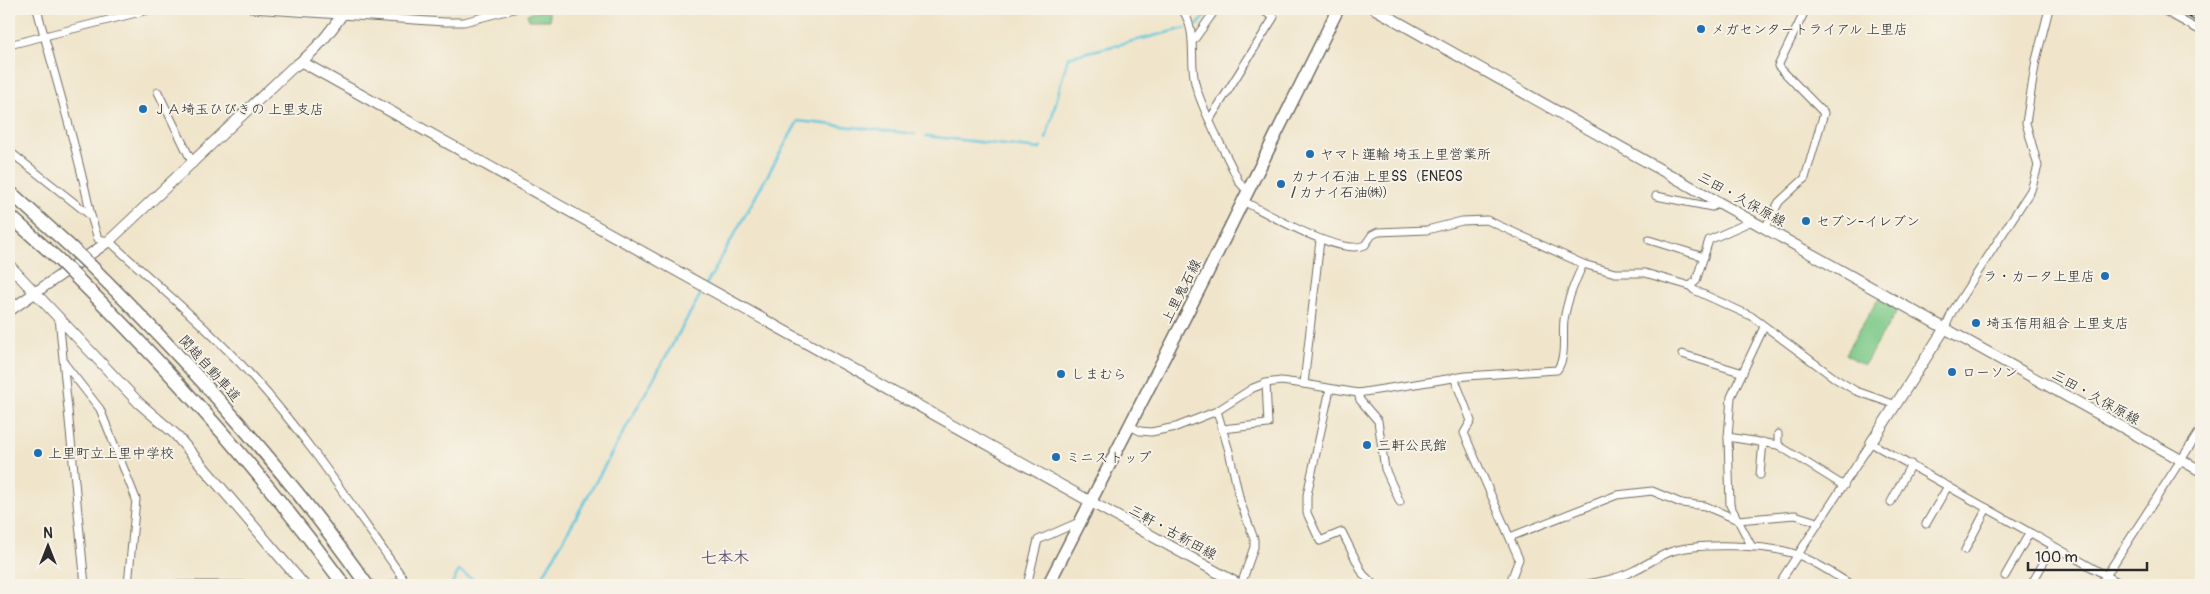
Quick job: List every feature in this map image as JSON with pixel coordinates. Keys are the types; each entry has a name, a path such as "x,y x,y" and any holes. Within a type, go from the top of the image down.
{"highway":[{"name":"関越自動車道","path":"9,191 135,309 230,412 311,511 367,585"},
{"path":"9,214 77,278 213,421 297,522 344,585"}],"main road":[{"name":"上里鬼石線","path":"1048,585 1092,502 1338,9"}],"street":[{"path":"37,9 70,136 80,165 98,240 109,241 175,300 252,376 302,438 407,583 390,585"},
{"path":"9,44 152,9"},
{"path":"252,9 342,10 464,22 514,9"},
{"path":"1182,9 1190,24 1194,40 1194,76 1210,120 1245,196 1320,240 1360,248 1374,233 1427,230 1467,220 1487,220 1584,264 1615,273 1645,272 1690,286 1694,290 1751,316 1836,379 1865,395 1896,404"},
{"path":"1194,40 1216,9"},
{"path":"1210,120 1274,17 1260,9"},
{"name":"三田・久保原線","path":"1375,9 1752,222 2201,471"},
{"path":"1765,228 1779,202 1805,178 1824,113 1778,66 1806,9"},
{"path":"1778,585 1817,522 1844,486 1944,328 1967,287 2031,190 2038,166 2026,123 2036,60 2049,9"},
{"path":"2162,9 2201,31"},
{"path":"9,311 109,241 193,164 292,68 302,62 317,46 342,10"},
{"name":"三軒・古新田線","path":"302,62 1240,585"},
{"path":"158,92 193,164"},
{"path":"9,151 91,216"},
{"path":"1656,196 1712,207 1719,203"},
{"path":"1690,286 1696,281 1709,240 1752,222"},
{"path":"1304,384 1320,240"},
{"path":"1649,240 1704,256"},
{"path":"1130,426 1140,431 1163,430 1217,411 1253,388 1266,383 1281,381 1358,393 1454,377 1557,370 1562,363 1564,319 1570,293 1584,264"},
{"path":"9,265 37,292 139,403 175,434 304,585"},
{"path":"59,317 85,585"},
{"path":"1752,547 1730,505 1728,437 1731,397 1764,326"},
{"path":"1682,354 1743,373"},
{"path":"64,363 100,409 136,499 128,585"},
{"path":"1454,377 1471,421 1464,433 1519,559 1509,585"},
{"path":"1222,429 1268,424 1266,383"},
{"path":"1330,389 1307,495 1306,513 1320,540 1342,532 1362,574 1374,585"},
{"path":"1358,393 1360,400 1378,421 1385,469 1400,502"},
{"path":"1217,411 1240,501 1254,539 1254,547 1240,585"},
{"path":"2100,585 2201,429"},
{"path":"1778,434 1778,445"},
{"path":"1728,437 1778,445 1844,486"},
{"path":"1760,475 1763,442"},
{"path":"1871,443 2123,585"},
{"path":"1891,502 1911,464"},
{"path":"1926,524 1948,486"},
{"path":"1510,537 1617,495 1652,491 1681,503 1705,506 1738,520 1795,515 1817,522"},
{"path":"1965,550 1987,508"},
{"path":"1027,585 1038,540 1082,520"},
{"path":"2005,576 2030,532"},
{"path":"2031,585 2053,546"},
{"path":"1582,585 1632,572 1668,552 1681,548 1752,547 1797,554 1852,585"},
{"path":"136,585 304,585"}],"green space":[{"path":"548,9 550,20 529,20 527,14"},
{"path":"1878,299 1898,309 1864,365 1845,354"}],"waterway":[{"path":"1198,25 1210,9"},
{"path":"1046,139 1068,57 1186,28"},
{"path":"706,285 798,121 915,134"},
{"path":"926,136 1040,149 1041,147"},
{"path":"538,585 703,290"},
{"path":"451,585 459,571 484,585"}],"railway":[{"path":"2178,9 2201,22"}],"place":[{"name":"メガセンタートライアル 上里店","path":"1701,29"},
{"name":"ＪＡ埼玉ひびきの 上里支店","path":"143,109"},
{"name":"ヤマト運輸 埼玉上里営業所","path":"1310,154"},
{"name":"カナイ石油 上里SS（ENEOS / カナイ石油㈱）","path":"1281,184"},
{"name":"セブン-イレブン","path":"1806,221"},
{"name":"ラ・カータ上里店","path":"2105,276"},
{"name":"埼玉信用組合 上里支店","path":"1976,323"},
{"name":"ローソン","path":"1952,372"},
{"name":"しまむら","path":"1061,374"},
{"name":"三軒公民館","path":"1367,445"},
{"name":"上里町立上里中学校","path":"38,453"},
{"name":"ミニストップ","path":"1056,457"}],"district":[{"name":"七本木","path":"725,557"}]}
